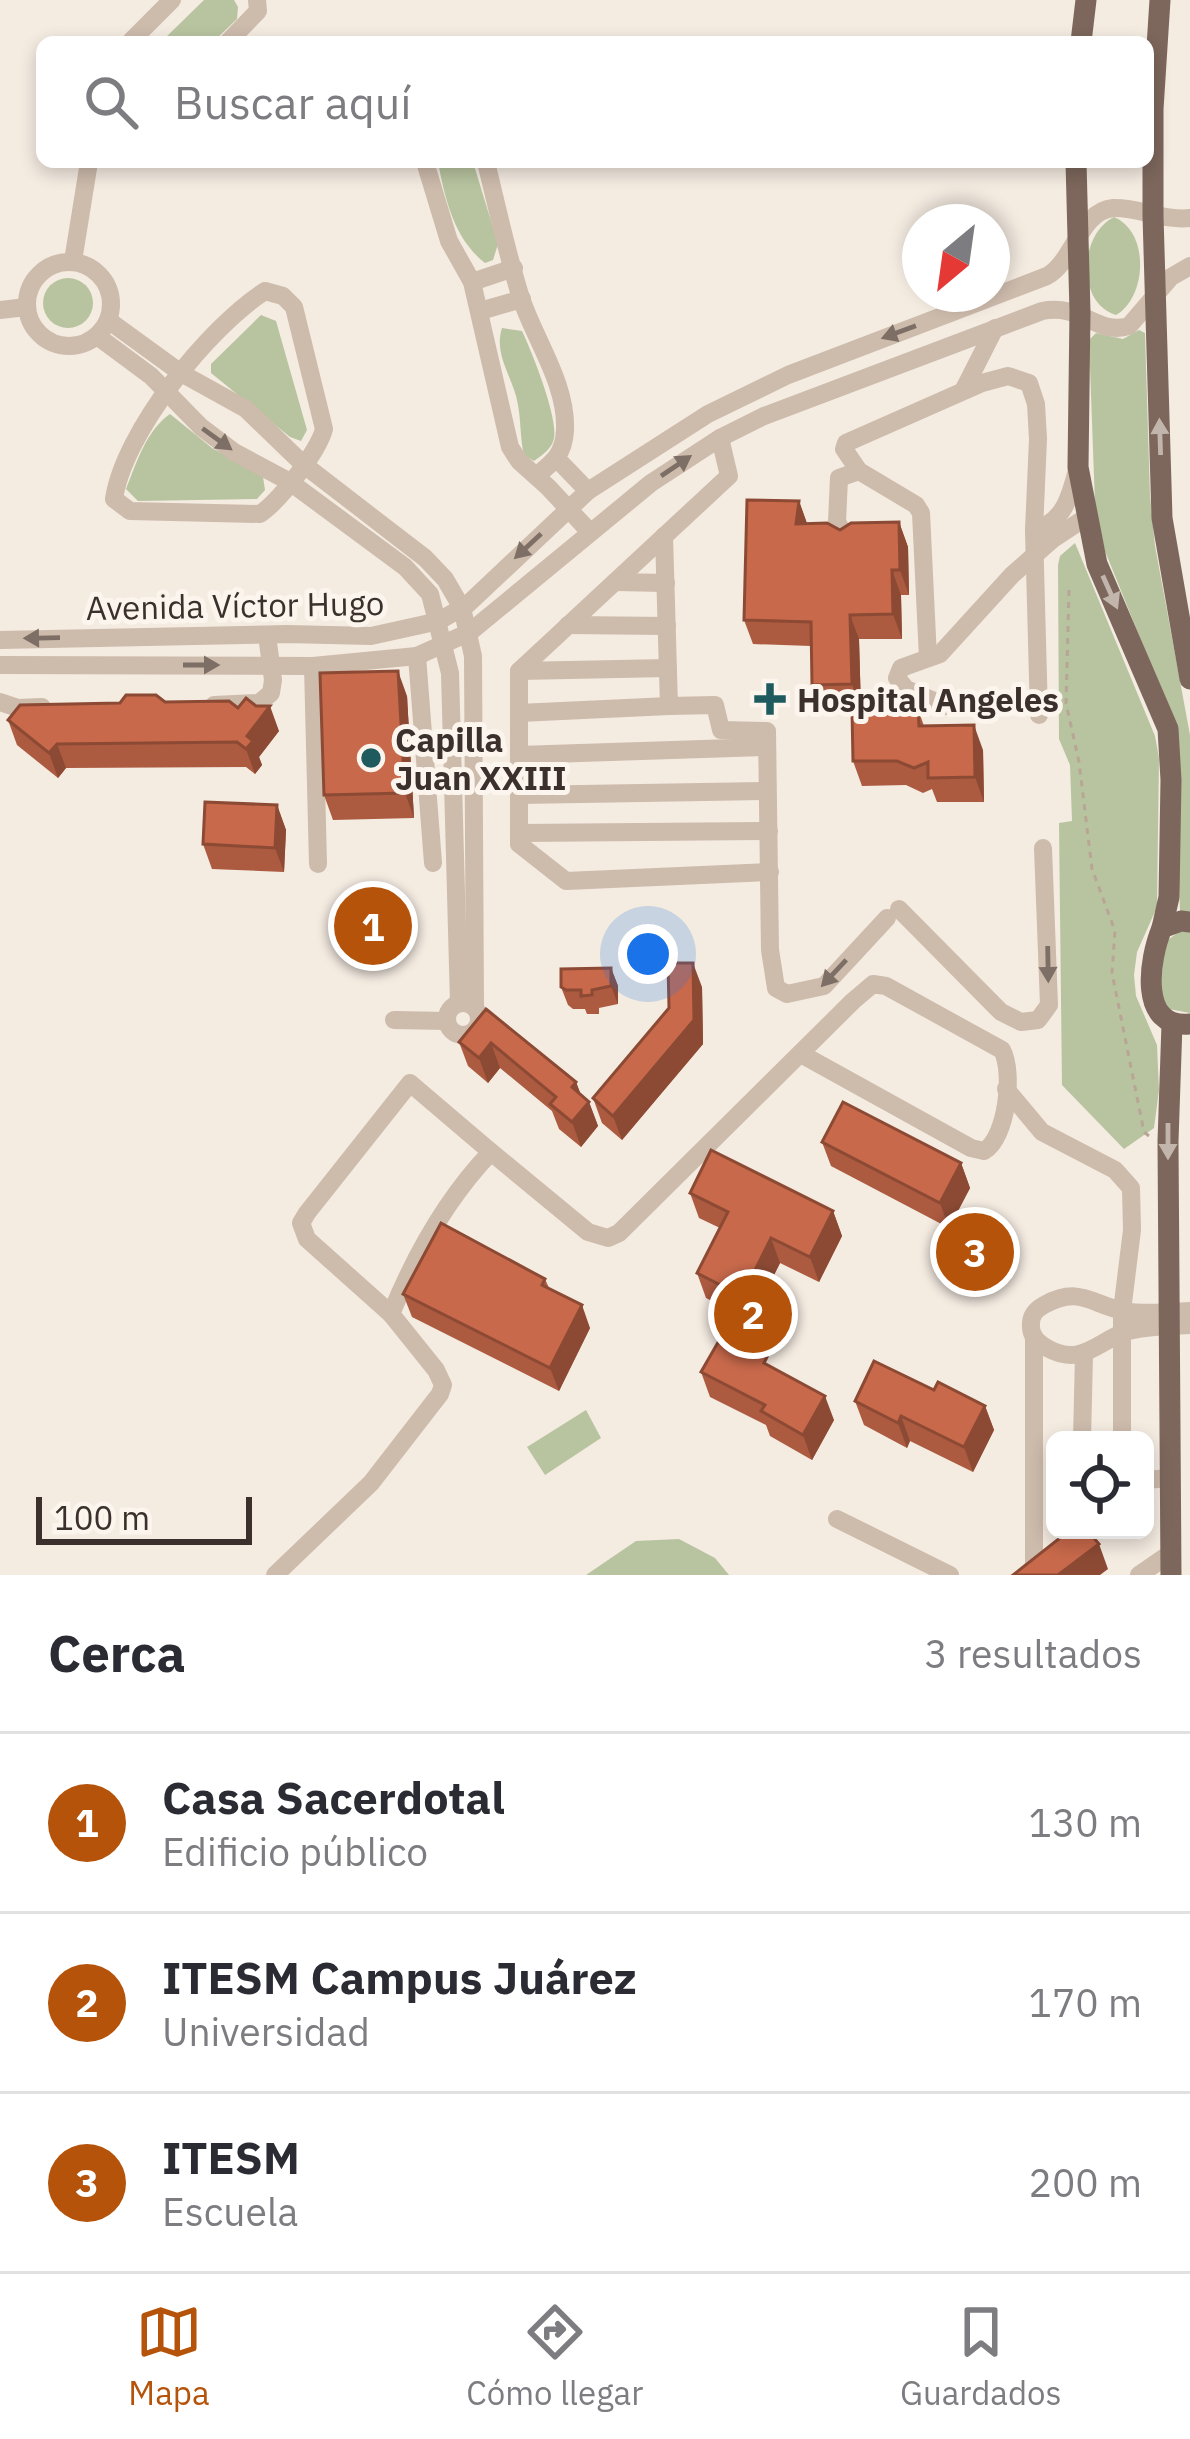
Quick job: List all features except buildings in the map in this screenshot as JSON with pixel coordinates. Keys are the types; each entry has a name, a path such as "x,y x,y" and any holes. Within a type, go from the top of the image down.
{"main road":[{"path":"1082,36 1086,0"},
{"path":"1154,93 1160,0"},
{"path":"1076,168 1078,467 1085,518 1097,564 1168,729 1169,897 1153,955 1152,993 1162,1016 1181,1024 1168,1141 1180,1318 1180,1441 1170,1478 1172,1564"},
{"path":"1153,168 1162,518 1190,679"},
{"path":"1162,928 1190,922"}],"street":[{"path":"136,36 172,0"},
{"path":"234,36 258,11 257,0"},
{"path":"73,261 89,168"},
{"path":"427,168 449,241 472,282 506,435 519,461 589,531"},
{"path":"488,168 522,299 547,357 564,416 558,460 536,475"},
{"path":"1076,245 1102,210 1123,208 1190,218"},
{"name":"Avenida Víctor Hugo","path":"0,640 370,636 439,621 462,608 588,491 751,390 1028,284 1057,270 1076,245"},
{"path":"73,261 86,264 105,281 111,307 103,328 73,346 47,340 26,308 39,273 73,261"},
{"path":"1080,312 1119,329 1137,319 1171,277 1190,266"},
{"path":"472,282 514,268"},
{"path":"265,292 283,296 294,307 324,429 290,482 260,514 130,512 114,499 127,454 181,373 250,301 265,292"},
{"path":"480,311 522,299"},
{"path":"0,310 26,308"},
{"name":"Avenida Víctor Hugo","path":"0,665 314,666 417,656 470,632 589,531 720,437 1002,325 1057,308 1080,312"},
{"path":"973,387 1002,325"},
{"path":"103,328 245,409 303,464 402,538 445,579 470,632 473,700 462,835"},
{"path":"103,328 201,428 290,482 422,583 445,646 462,835 467,1005 480,1023 473,1033 457,1034 447,1021 449,1010 467,1005"},
{"path":"928,658 921,513 916,505 859,471 844,449 851,438 973,387 1016,376 1033,390 1038,439 1034,530 1039,716"},
{"path":"751,390 764,416"},
{"path":"720,437 728,476 519,671 519,844 566,880 770,872"},
{"path":"558,460 588,491"},
{"path":"1034,530 1060,516 1078,467"},
{"path":"848,541 837,522 839,478 859,471"},
{"path":"946,706 899,683 901,668 940,654 984,603 1053,539 1085,518"},
{"path":"664,536 669,706"},
{"path":"388,556 402,538"},
{"path":"615,582 665,583"},
{"path":"568,626 667,626"},
{"path":"202,705 259,703 271,693 279,665 277,635"},
{"path":"370,636 371,663"},
{"path":"417,656 433,863"},
{"path":"314,666 318,864"},
{"path":"519,671 668,668"},
{"path":"452,702 473,700"},
{"path":"0,702 18,708 64,707"},
{"path":"519,713 715,705 721,730 766,731 773,980 776,988 788,994 817,990 893,913 1000,1012 1021,1022 1038,1020 1049,1005 1043,848"},
{"path":"519,755 766,747"},
{"path":"519,795 766,791"},
{"path":"519,833 769,831"},
{"path":"275,1575 371,1483 440,1394 442,1379 391,1314 307,1239 301,1223 410,1083 588,1232 608,1238 868,986 879,984 996,1045 1007,1062 995,1142 989,1150 978,1151 801,1054"},
{"path":"394,1020 447,1021"},
{"path":"1006,1089 1053,1140 1126,1179 1132,1229 1122,1311 1122,1431"},
{"path":"391,1314 459,1187 491,1152"},
{"path":"1036,1566 1030,1320 1036,1310 1061,1298 1092,1297 1122,1311 1180,1318"},
{"path":"1034,1338 1053,1352 1084,1354 1123,1333 1180,1318"},
{"path":"1082,1431 1084,1354"},
{"path":"1154,1479 1170,1478"},
{"path":"837,1519 943,1574"},
{"path":"297,1555 308,1575"},
{"path":"898,1575 912,1557"},
{"path":"1138,1575 1172,1564"}],"path":[{"path":"1070,590 1066,703 1079,762 1091,869 1115,931 1112,973 1144,1132 1168,1141"}],"green space":[{"path":"204,0 234,0 238,7 237,19 219,36 167,36"},
{"path":"439,168 475,168 498,244 493,260 485,263 474,253 448,204"},
{"path":"1114,217 1134,236 1140,265 1134,294 1116,315 1094,297 1087,268 1094,238"},
{"path":"68,278 86,285 93,303 86,321 68,328 50,321 43,303 50,285"},
{"path":"261,315 276,321 307,430 301,441 211,373 211,364"},
{"path":"502,328 522,331 552,415 553,442 534,461 524,455 516,395 500,348"},
{"path":"1139,330 1145,333 1155,546 1190,735 1190,912 1180,911 1174,722 1105,551 1095,504 1089,340 1096,333 1123,339"},
{"path":"170,414 212,448 263,477 265,490 257,499 138,501 126,489 148,438"},
{"path":"1075,543 1155,736 1159,758 1157,907 1137,952 1134,975 1136,996 1157,1045 1159,1090 1154,1128 1124,1149 1062,1085 1059,823 1072,821 1070,765 1059,739 1058,565 1060,556"},
{"path":"1180,931 1190,932 1190,1013 1169,1009 1160,991 1165,942"},
{"path":"586,1410 601,1438 545,1475 527,1447"},
{"path":"679,1539 715,1558 729,1575 586,1575 636,1541"}],"place":[{"name":"Hospital Angeles","path":"770,699"},
{"name":"Capilla Juan XXIII","path":"371,758"},
{"name":"Casa Sacerdotal","path":"373,926"},
{"name":"ITESM","path":"975,1252"},
{"name":"ITESM Campus Juárez","path":"753,1314"}]}
